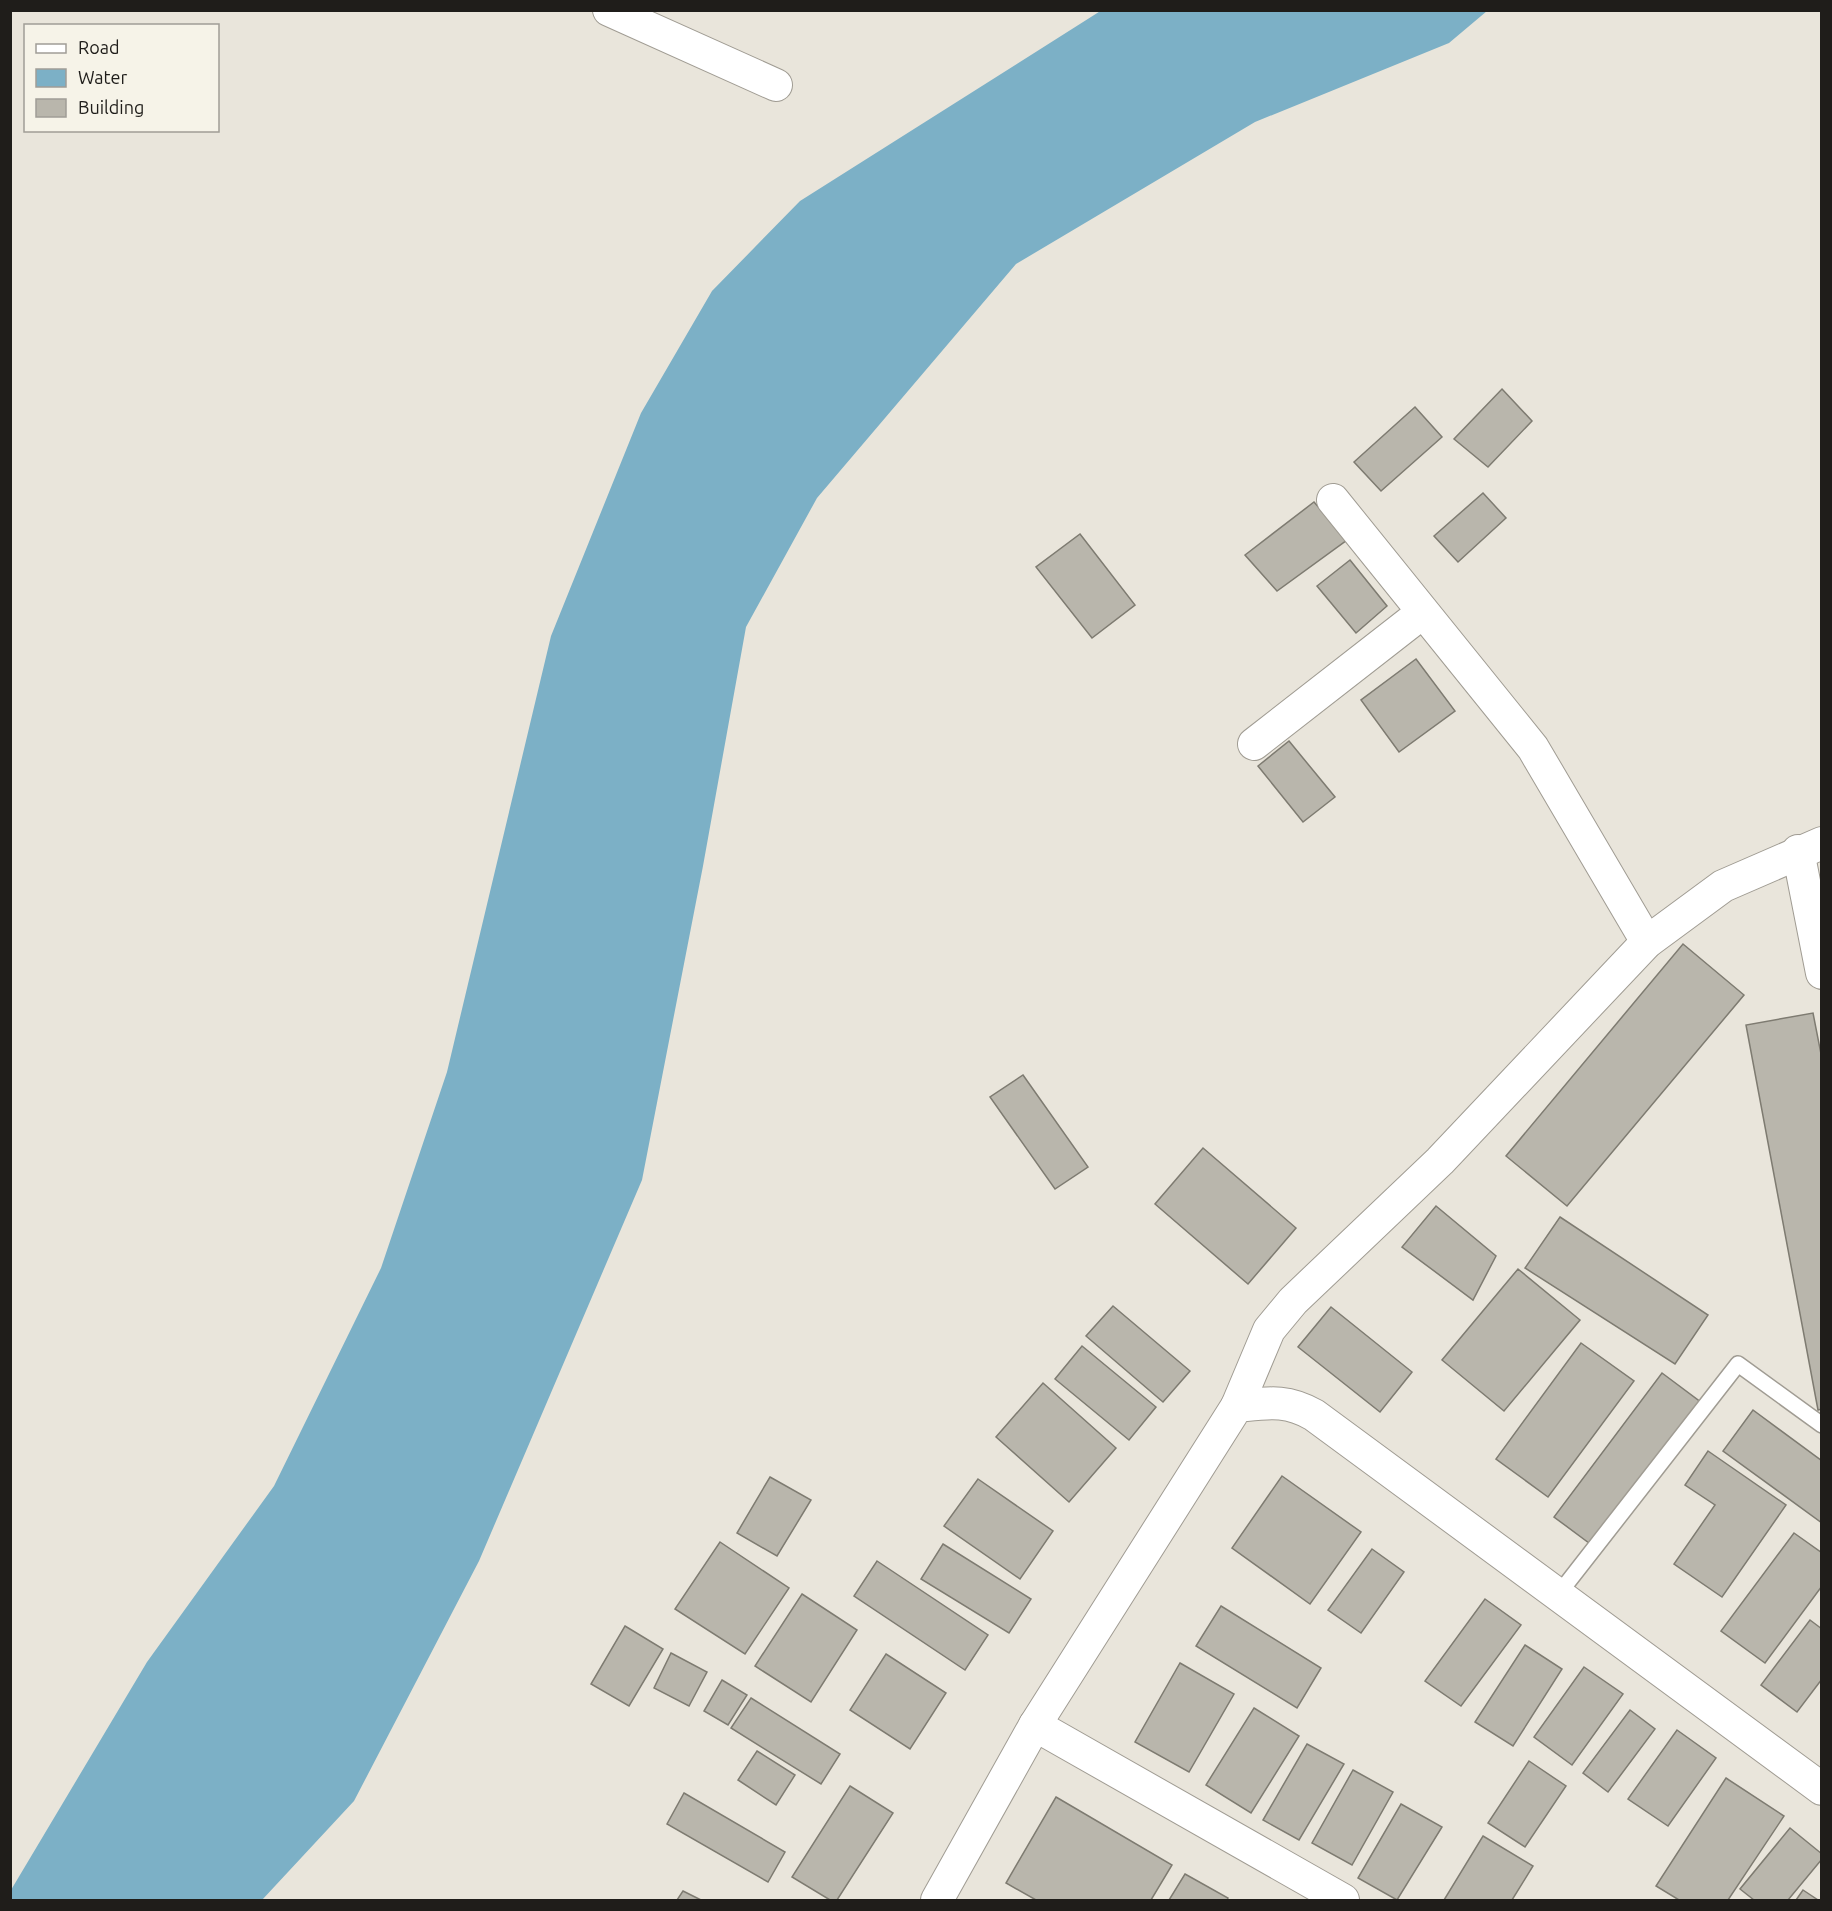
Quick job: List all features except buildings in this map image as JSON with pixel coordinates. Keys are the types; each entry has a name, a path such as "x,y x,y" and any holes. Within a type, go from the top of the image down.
{"street":[{"path":"609,10 776,85"},
{"path":"1333,500 1533,748 1647,942"},
{"path":"1254,744 1422,613"},
{"path":"937,1900 1035,1725 1237,1406 1269,1330 1293,1301 1440,1161 1647,942 1723,886 1810,847 1821,973"},
{"path":"1237,1406 1274,1402 1294,1404 1314,1415 1821,1789"},
{"path":"1035,1725 1342,1900"}],"lane":[{"path":"1557,1596 1738,1364 1821,1425"}],"water":[{"path":"1102,10 1487,11 1449,43 1255,122 1016,264 817,498 746,627 703,866 642,1180 479,1561 354,1801 262,1900 11,1900 11,1890 147,1662 274,1486 381,1268 447,1072 551,636 641,413 712,291 800,201"}]}
